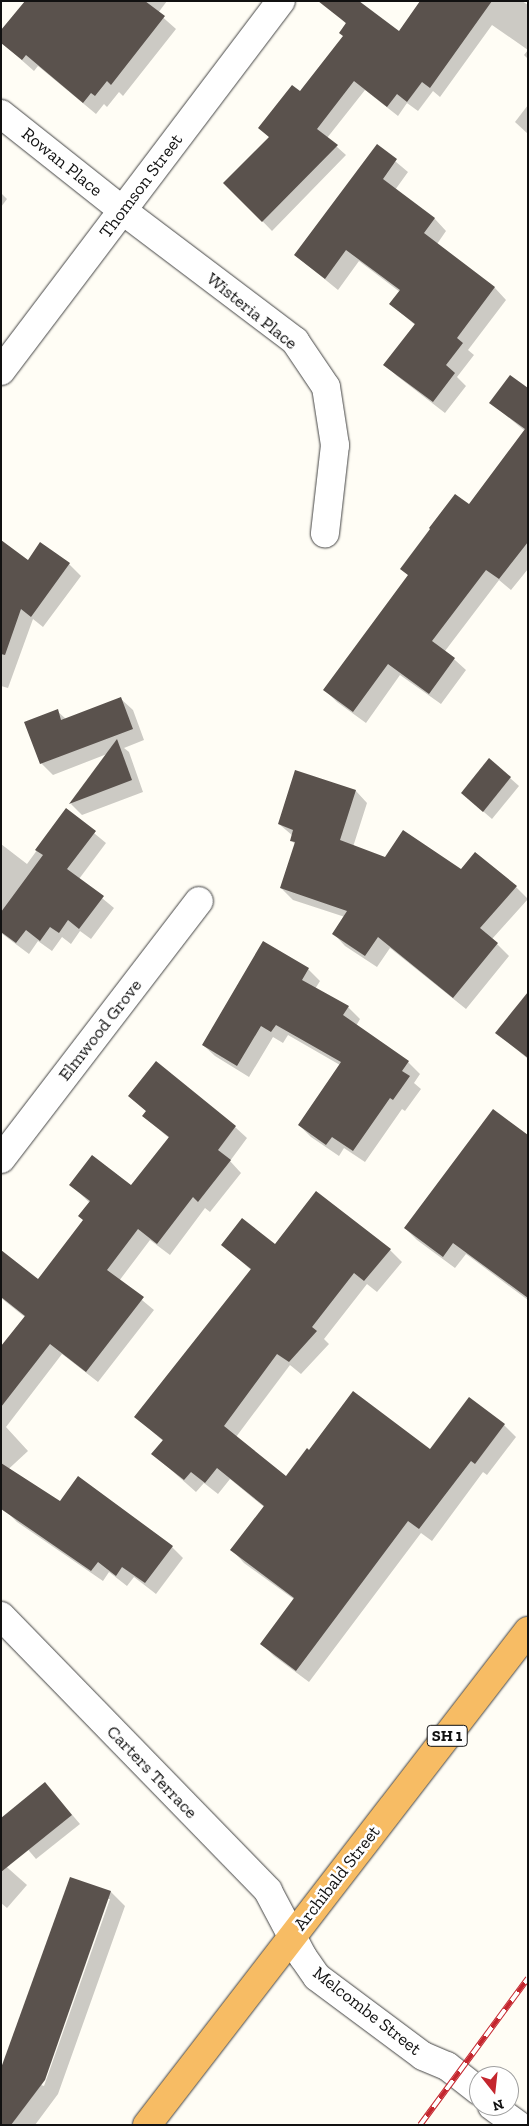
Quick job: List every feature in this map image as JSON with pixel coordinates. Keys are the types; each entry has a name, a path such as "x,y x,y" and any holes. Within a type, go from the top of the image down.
{"highway":[{"name":"Archibald Street","path":"147,2125 528,1631"}],"street":[{"name":"Thomson Street","path":"1,372 280,1"},
{"name":"Rowan Place","path":"1,114 122,210"},
{"name":"Wisteria Place","path":"122,210 295,341 326,387 335,446 325,533"},
{"name":"Elmwood Grove","path":"1,1160 199,901"},
{"name":"Carters Terrace","path":"1,1616 268,1891 293,1934"},
{"name":"Melcombe Street","path":"293,1934 303,1957 317,1977 423,2056 447,2066 469,2083"},
{"path":"506,2116 518,2125"}],"building":[{"path":"25,1 145,1 165,16 111,85 107,81 95,96 91,93 83,103 26,55 22,60 1,43 1,30"},
{"path":"318,1 359,1 399,31 420,1 492,1 430,88 422,82 407,102 397,94 387,107 354,81 317,129 338,145 262,222 223,183 269,137 258,128 292,85 300,91 343,36 339,33 346,23"},
{"path":"377,144 397,159 383,179 435,218 424,233 495,287 457,338 463,343 446,365 455,373 433,402 383,365 415,324 389,304 400,290 346,250 325,279 294,255"},
{"path":"510,375 528,388 528,542 499,579 486,570 432,641 455,658 429,694 388,664 353,712 323,690 408,575 400,569 455,494 469,504 525,429 489,403"},
{"path":"1,540 28,560 40,542 70,563 31,617 21,609 5,655 1,654"},
{"path":"121,697 133,729 40,764 24,722 58,709 61,720"},
{"path":"117,739 132,780 69,804"},
{"path":"489,758 511,777 483,812 461,793"},
{"path":"295,770 356,790 340,840 385,857 403,830 461,869 475,852 517,886 480,928 498,943 453,998 378,937 365,956 332,934 347,911 280,888 295,842 290,841 293,830 278,824"},
{"path":"66,808 96,831 67,869 104,896 79,929 68,920 59,933 50,927 40,941 26,930 16,943 1,932 1,912 43,855 35,850"},
{"path":"263,941 309,968 302,980 349,1006 343,1015 409,1061 402,1071 410,1076 393,1100 390,1098 353,1151 332,1137 326,1145 298,1125 341,1062 276,1025 271,1032 261,1026 237,1066 202,1045"},
{"path":"528,992 528,1058 495,1033"},
{"path":"156,1061 236,1126 218,1150 231,1160 198,1202 193,1197 157,1244 138,1229 107,1270 144,1297 86,1372 50,1344 1,1407 1,1346 25,1316 1,1297 1,1250 38,1279 83,1220 78,1216 90,1201 69,1185 92,1155 131,1185 169,1137 142,1116 146,1111 128,1096"},
{"path":"493,1109 528,1135 528,1298 453,1243 443,1257 404,1228"},
{"path":"316,1191 391,1249 364,1281 354,1273 312,1327 317,1331 289,1362 277,1354 224,1426 286,1476 307,1448 309,1450 353,1391 430,1449 469,1397 505,1424 475,1464 471,1461 419,1529 408,1521 296,1671 260,1644 294,1598 230,1550 264,1506 217,1468 205,1483 191,1472 184,1480 151,1454 163,1440 134,1417 251,1269 221,1245 242,1218 275,1244"},
{"path":"1,1463 60,1501 78,1476 173,1546 145,1583 122,1567 116,1576 98,1562 91,1571 1,1509"},
{"path":"45,1782 72,1815 1,1872 1,1818"},
{"path":"70,1877 111,1891 45,2080 11,2125 1,2125 1,2068"}],"railway":[{"path":"420,2125 528,1978"}]}
